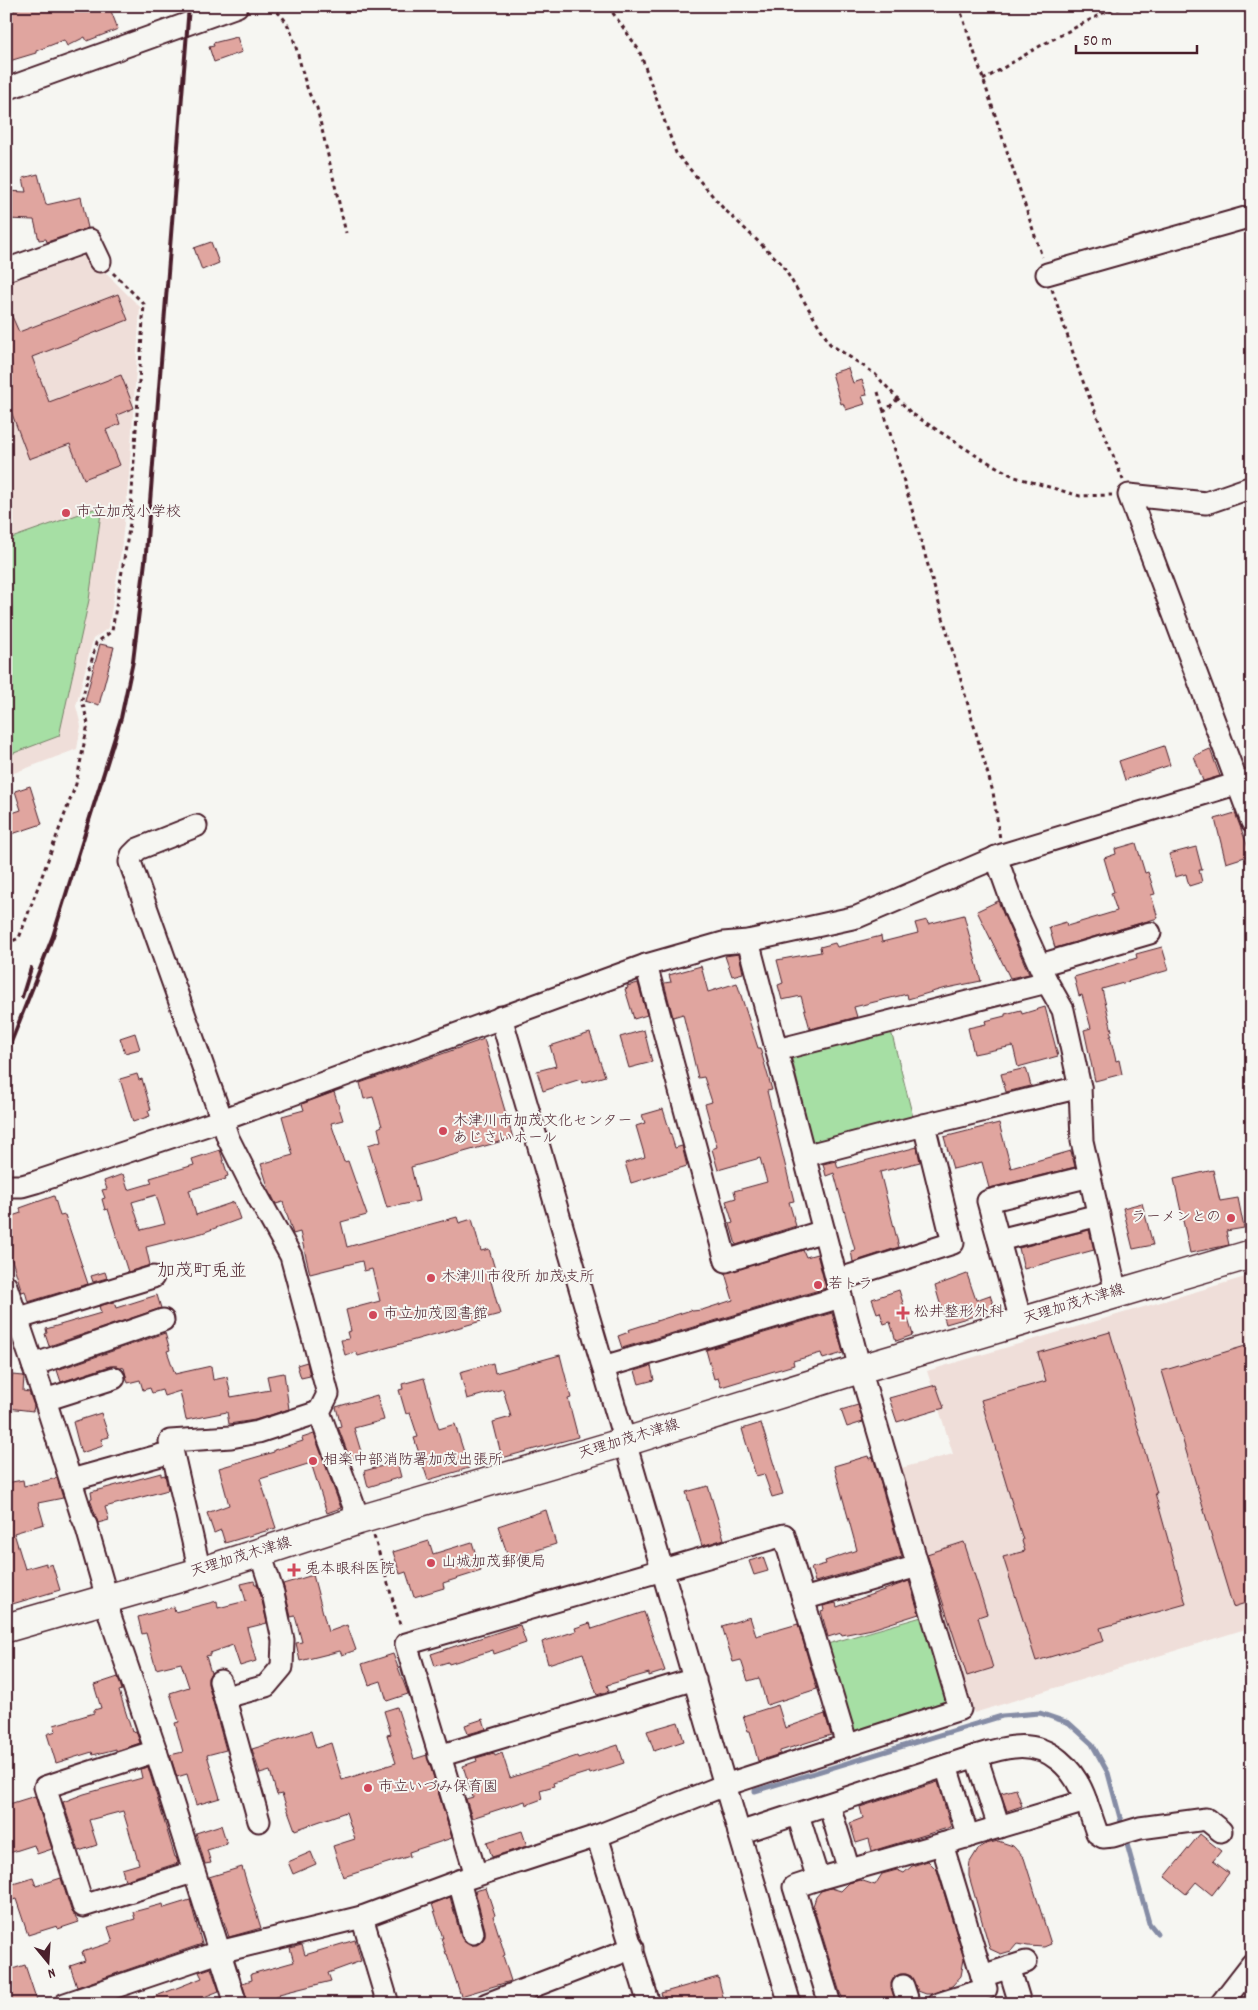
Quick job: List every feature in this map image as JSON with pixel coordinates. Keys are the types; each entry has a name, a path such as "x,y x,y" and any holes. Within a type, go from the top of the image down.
{"main road":[{"name":"天理加茂木津線","path":"6,1628 200,1572 363,1519 625,1442 1116,1292 1252,1254"}],"street":[{"path":"6,89 237,6"},
{"path":"1047,274 1252,216"},
{"path":"6,270 90,240 100,261"},
{"path":"1252,487 1206,502 1129,495 1245,782 1252,822"},
{"path":"6,1186 22,1186 36,1182 222,1120 646,965 723,943 748,941 857,917 999,856 1245,782"},
{"path":"196,826 138,849 132,854 130,862 228,1138 291,1256 328,1394 319,1412 258,1432 231,1437 170,1441 200,1572"},
{"path":"999,856 1016,913 1063,1010 1080,1086 1082,1141 1116,1292"},
{"path":"776,1050 1044,974 1150,932"},
{"path":"65,2004 98,1998 219,1952 362,1917 468,1878 597,1836 724,1784 960,1709 860,1369 748,941"},
{"path":"646,965 726,1261 824,1231"},
{"path":"501,1017 724,1784 790,2004"},
{"path":"804,1156 924,1124 1080,1086"},
{"path":"603,1367 839,1288 953,1243 924,1124"},
{"path":"1022,1321 988,1201 1090,1176"},
{"path":"999,1240 1099,1215"},
{"path":"16,1319 153,1277"},
{"path":"6,1286 86,1525 107,1598 110,1616 156,1751 236,2004"},
{"path":"33,1365 163,1320"},
{"path":"45,1400 114,1378"},
{"path":"319,1412 363,1519"},
{"path":"71,1480 172,1452"},
{"path":"473,1933 468,1878 439,1756 406,1644 784,1535 846,1746"},
{"path":"259,1822 223,1689 266,1686 282,1667 283,1640 273,1593 260,1553"},
{"path":"803,1599 918,1566"},
{"path":"439,1756 695,1679"},
{"path":"739,1833 976,1756 1017,1746 1042,1750 1062,1762 1070,1770 1086,1800 1097,1832 1103,1837 1140,1828 1206,1818 1221,1831"},
{"path":"156,1751 45,1787 83,1906 193,1872"},
{"path":"976,1756 999,1827"},
{"path":"946,1766 968,1836"},
{"path":"830,2004 794,1887 1086,1800"},
{"path":"829,1805 849,1870"},
{"path":"798,1815 818,1879"},
{"path":"597,1836 649,2004"},
{"path":"938,2004 959,2001 986,1989 942,1844"},
{"path":"362,1917 388,2004"},
{"path":"487,2004 633,1948"},
{"path":"982,1976 1018,1964 1019,2000"},
{"path":"1221,2004 1252,1964"}],"path":[{"path":"253,6 269,8 277,12 289,28 309,98 317,108 346,233"},
{"path":"608,6 639,50 676,153 723,208 781,264 830,344 874,373 911,413 977,456 1015,477 1080,496 1129,495 1080,374 958,6"},
{"path":"983,80 1040,46 1103,13 1130,6"},
{"path":"6,944 19,938 76,784 88,724 82,700 96,643 112,631 130,523 144,304 100,261"},
{"path":"878,392 993,792 999,856"},
{"path":"884,412 898,399"},
{"path":"363,1519 406,1644"}],"shaded area":[{"name":"市立加茂小学校","path":"79,248 93,254 99,266 140,307 129,476 121,551 109,625 107,629 93,639 76,706 81,726 77,749 6,776 6,278"},
{"path":"1252,1275 1252,1627 974,1713 901,1468 953,1454 927,1371"}],"green space":[{"path":"102,506 89,600 59,736 6,756 6,540"},
{"path":"890,1027 914,1121 813,1146 790,1051"},
{"path":"925,1616 949,1703 853,1736 824,1645"}],"building":[{"path":"26,6 109,6 118,29 87,41 85,37 67,46 64,40 36,51 36,53 6,62 6,13"},
{"path":"237,37 242,52 214,62 209,47 214,46 213,43"},
{"path":"38,174 46,205 81,197 88,228 47,242 46,239 39,240 34,220 6,219 6,191 26,192 23,178"},
{"path":"211,242 219,263 202,270 194,248"},
{"path":"118,294 128,320 32,357 49,402 121,375 134,408 117,415 120,424 106,430 120,465 84,479 70,444 29,459 6,398 6,303 19,332"},
{"path":"848,368 853,383 862,380 867,395 862,396 865,404 846,410 843,403 841,404 832,373"},
{"path":"100,644 114,647 99,705 85,701"},
{"path":"1164,746 1170,765 1125,780 1119,761"},
{"path":"1210,749 1220,776 1203,781 1194,756"},
{"path":"30,786 42,824 6,836 6,815 21,810 15,791"},
{"path":"1235,813 1251,855 1226,863 1215,819"},
{"path":"1136,843 1145,873 1148,872 1155,894 1151,895 1158,918 1055,948 1049,927 1066,922 1067,926 1117,911 1111,893 1114,892 1104,858 1116,854 1115,849"},
{"path":"1196,847 1202,870 1199,870 1202,882 1189,886 1186,874 1175,877 1169,854"},
{"path":"998,901 1029,974 1010,978 977,911"},
{"path":"964,915 981,981 942,989 908,999 907,994 854,1007 857,1017 810,1029 801,996 782,1000 778,985 783,983 777,960 821,952 820,947 835,943 837,947 881,936 882,942 918,933 915,923 927,920 928,924"},
{"path":"1162,947 1169,970 1102,989 1112,1031 1110,1032 1112,1036 1110,1036 1116,1061 1119,1060 1122,1074 1095,1081 1084,1030 1091,1028 1082,995 1079,996 1074,977 1137,958 1136,954"},
{"path":"739,954 743,973 732,976 725,956"},
{"path":"701,966 708,992 737,983 758,1048 760,1048 772,1090 767,1091 794,1201 789,1202 796,1226 736,1245 730,1224 733,1223 726,1201 736,1198 734,1191 767,1182 760,1158 718,1170 712,1149 717,1147 705,1104 712,1102 704,1077 698,1078 683,1014 673,1017 664,983 671,982 669,975"},
{"path":"638,983 647,1015 634,1019 625,989 628,988 627,986"},
{"path":"1045,1007 1058,1056 1018,1067 1013,1046 974,1054 968,1028 986,1024 985,1021 1005,1016 1005,1014 1021,1010 1022,1014"},
{"path":"644,1030 652,1062 629,1068 620,1037"},
{"path":"135,1033 140,1049 125,1053 120,1038"},
{"path":"590,1033 605,1076 582,1083 581,1079 543,1091 537,1071 556,1066 550,1046"},
{"path":"484,1039 513,1138 411,1167 419,1201 387,1208 368,1145 381,1141 378,1128 382,1126 373,1097 364,1099 360,1083"},
{"path":"1026,1068 1031,1086 1006,1092 1001,1074"},
{"path":"137,1074 139,1080 142,1079 151,1110 148,1111 150,1116 133,1122 120,1079"},
{"path":"334,1092 343,1120 331,1123 344,1162 348,1161 367,1215 341,1222 347,1247 457,1217 459,1223 472,1219 481,1251 489,1249 497,1276 490,1278 500,1314 358,1356 356,1352 345,1355 341,1340 349,1339 347,1332 351,1331 346,1310 380,1301 372,1269 364,1271 362,1261 310,1274 300,1232 293,1234 283,1202 276,1204 269,1190 261,1164 293,1155 282,1116 304,1110 302,1104"},
{"path":"663,1109 675,1148 682,1146 687,1166 631,1183 625,1163 645,1157 636,1126 645,1123 642,1115"},
{"path":"999,1123 1011,1168 1071,1151 1075,1167 989,1188 982,1162 953,1169 944,1137"},
{"path":"917,1147 920,1162 880,1172 899,1247 853,1262 851,1251 855,1250 834,1173 826,1176 823,1164 836,1161 838,1168"},
{"path":"220,1150 228,1176 225,1177 226,1179 189,1190 196,1215 234,1202 240,1219 202,1233 146,1247 150,1265 128,1272 108,1209 105,1210 102,1199 105,1198 102,1190 107,1189 104,1181 123,1174 128,1190 152,1183 150,1178 194,1165 192,1159","holes":["156,1195 165,1224 141,1230 132,1202"]},
{"path":"1213,1170 1220,1201 1238,1198 1244,1228 1226,1231 1229,1245 1190,1253 1174,1179"},
{"path":"54,1196 60,1216 65,1215 88,1284 28,1302 25,1291 22,1292 11,1257 6,1258 6,1241 11,1240 6,1226 6,1218 21,1213 20,1208"},
{"path":"1142,1203 1153,1245 1133,1249 1123,1208"},
{"path":"1089,1230 1094,1250 1024,1269 1019,1248"},
{"path":"803,1250 806,1257 817,1254 826,1288 622,1348 618,1336 629,1332 628,1330 691,1310 702,1310 733,1300 725,1273"},
{"path":"105,1272 107,1278 93,1282 91,1276"},
{"path":"967,1274 976,1300 990,1295 995,1310 946,1324 935,1286"},
{"path":"899,1290 913,1335 896,1341 890,1322 884,1324 880,1312 877,1313 872,1299"},
{"path":"157,1295 161,1308 49,1346 45,1334 47,1333 46,1329 101,1313 99,1306 114,1302 116,1308"},
{"path":"832,1313 843,1353 823,1359 821,1353 793,1361 794,1365 721,1387 718,1378 714,1379 706,1350"},
{"path":"1110,1332 1157,1493 1155,1493 1186,1604 1100,1628 1104,1641 1036,1661 1003,1557 1025,1551 1023,1540 981,1400 1046,1381 1038,1353"},
{"path":"165,1333 170,1350 167,1351 175,1374 211,1366 213,1380 227,1377 231,1397 270,1390 267,1376 284,1373 289,1409 255,1420 229,1424 227,1412 186,1420 180,1391 164,1396 162,1390 152,1393 150,1388 143,1390 140,1380 128,1383 124,1368 110,1366 61,1382 57,1370"},
{"path":"1252,1344 1252,1601 1233,1607 1162,1371"},
{"path":"560,1355 571,1398 568,1399 578,1437 502,1458 493,1422 511,1417 503,1389 467,1399 460,1372 493,1363 495,1373"},
{"path":"307,1362 310,1376 301,1378 297,1365"},
{"path":"651,1366 654,1380 639,1384 635,1371"},
{"path":"12,1375 24,1376 23,1391 29,1392 34,1406 33,1411 8,1408"},
{"path":"424,1378 439,1429 455,1424 469,1468 428,1480 414,1438 418,1437 410,1413 406,1414 399,1390 403,1389 402,1384"},
{"path":"936,1385 944,1408 897,1422 889,1398"},
{"path":"377,1395 384,1420 354,1428 362,1455 350,1459 338,1427 341,1426 336,1407"},
{"path":"858,1405 863,1422 847,1427 841,1410"},
{"path":"101,1413 109,1437 101,1439 103,1446 81,1453 73,1422"},
{"path":"761,1423 783,1494 772,1497 764,1474 756,1476 742,1429"},
{"path":"314,1434 341,1508 327,1513 311,1463 260,1479 276,1528 225,1543 221,1530 214,1533 207,1513 229,1505 219,1468 274,1452 274,1450 303,1441 302,1438"},
{"path":"868,1456 869,1459 873,1457 902,1557 815,1582 811,1568 826,1564 825,1561 857,1550 834,1466"},
{"path":"397,1462 401,1477 368,1487 364,1471"},
{"path":"161,1473 161,1476 165,1475 168,1490 105,1507 109,1520 98,1523 90,1499 92,1499 91,1492"},
{"path":"57,1478 63,1498 38,1503 44,1524 14,1533 25,1569 46,1563 46,1566 52,1564 60,1590 9,1605 6,1597 6,1483 23,1480 24,1486"},
{"path":"708,1486 724,1539 702,1546 686,1492"},
{"path":"546,1510 556,1544 509,1559 498,1526"},
{"path":"429,1541 433,1554 472,1542 481,1571 443,1583 444,1588 414,1597 406,1572 400,1574 393,1552"},
{"path":"964,1542 987,1614 978,1617 993,1668 967,1676 927,1554"},
{"path":"763,1557 768,1571 754,1575 749,1561"},
{"path":"313,1575 328,1632 347,1625 356,1650 342,1655 340,1651 300,1661 296,1643 302,1642 295,1616 291,1617 283,1584"},
{"path":"254,1581 261,1596 267,1623 247,1628 256,1661 240,1666 233,1645 206,1656 211,1673 208,1678 208,1684 226,1750 207,1755 220,1798 196,1805 187,1774 177,1777 170,1755 183,1752 175,1723 179,1722 170,1693 189,1687 181,1663 156,1669 146,1633 142,1634 138,1617 174,1607 175,1612 217,1601 218,1608 246,1601 241,1584"},
{"path":"909,1581 919,1614 872,1629 842,1635 841,1633 828,1637 821,1611 824,1610 823,1606 836,1603 837,1607"},
{"path":"644,1612 665,1671 649,1676 649,1673 607,1685 609,1691 597,1695 583,1653 548,1664 542,1642 576,1631 575,1628 590,1623 592,1629"},
{"path":"750,1617 756,1636 798,1624 817,1689 767,1705 759,1678 748,1681 741,1660 733,1662 722,1626"},
{"path":"520,1625 526,1643 494,1654 493,1650 449,1664 448,1662 435,1666 431,1654"},
{"path":"393,1654 408,1694 387,1701 381,1681 369,1685 362,1664"},
{"path":"118,1677 122,1690 119,1691 132,1732 136,1731 140,1743 116,1751 116,1749 93,1755 92,1752 56,1763 47,1734 56,1731 54,1725 94,1713 94,1710 101,1708 94,1685"},
{"path":"778,1705 785,1728 825,1714 831,1735 780,1751 780,1754 758,1761 750,1731 748,1731 743,1716"},
{"path":"397,1707 414,1759 427,1755 452,1838 409,1852 410,1856 343,1877 333,1846 355,1839 346,1812 295,1830 282,1794 277,1795 270,1771 260,1774 252,1749 311,1731 316,1748 331,1743 342,1780 396,1763 387,1735 391,1734 384,1711"},
{"path":"483,1719 486,1729 468,1734 465,1725"},
{"path":"678,1722 684,1741 654,1751 647,1731"},
{"path":"618,1745 624,1763 553,1783 554,1786 540,1790 542,1799 526,1805 525,1801 472,1818 466,1799 473,1797 463,1766 477,1761 476,1758 494,1753 495,1756 502,1753 510,1778"},
{"path":"148,1767 178,1863 125,1880 122,1869 139,1864 123,1811 89,1820 97,1845 79,1851 63,1802 84,1794 142,1778 140,1769"},
{"path":"938,1782 951,1827 872,1851 869,1839 856,1843 850,1823 863,1818 860,1807"},
{"path":"1016,1789 1022,1806 1007,1811 1001,1793"},
{"path":"35,1796 52,1849 37,1854 34,1845 6,1854 6,1805"},
{"path":"221,1825 227,1844 207,1850 211,1863 205,1864 196,1833"},
{"path":"522,1831 527,1846 492,1857 487,1842"},
{"path":"1200,1834 1221,1851 1213,1861 1229,1873 1212,1895 1196,1882 1186,1894 1165,1877"},
{"path":"998,1841 1013,1846 1024,1858 1051,1944 1044,1947 1017,1944 1011,1951 1001,1954 990,1949 969,1876 969,1869 970,1862 978,1849 986,1844"},
{"path":"311,1852 316,1864 293,1874 288,1862"},
{"path":"928,1861 937,1870 964,1959 961,1976 952,1986 932,1994 926,1994 918,1991 911,1976 900,1974 894,1977 891,1983 894,1998 890,2004 846,2004 840,1993 813,1906 816,1897 821,1891 831,1888 841,1891 849,1883 860,1880 875,1885 882,1874 897,1870 904,1873 912,1866"},
{"path":"242,1867 261,1928 229,1937 209,1877"},
{"path":"33,1878 36,1886 61,1878 71,1910 79,1922 58,1929 57,1926 28,1935 16,1899 6,1902 6,1886"},
{"path":"486,1888 495,1915 493,1916 511,1981 461,1996 446,1954 432,1904 450,1897 461,1937 469,1945 477,1945 485,1937 485,1930 475,1891"},
{"path":"190,1900 202,1944 77,1987 70,1966 85,1961 82,1952 113,1942 108,1927 135,1919 133,1912 163,1904 164,1908"},
{"path":"355,1940 361,1961 328,1973 331,1981 279,1994 280,1996 259,2003 258,1999 248,2002 242,1983 252,1980 251,1974 294,1962 290,1948 302,1945 305,1955"},
{"path":"25,1965 38,2004 6,2004 6,1971"},
{"path":"211,1968 219,1991 204,1997 206,2004 141,2004 141,2002 202,1978 199,1972"},
{"path":"718,1977 725,2004 664,2004 661,1993"}],"waterway":[{"path":"755,1791 1002,1716 1040,1713 1069,1723 1092,1744 1108,1773 1123,1829"},
{"path":"1125,1837 1149,1923 1157,1933"}],"railway":[{"path":"6,1055 53,936 121,718 133,661 146,553 189,6"},
{"path":"22,997 31,968"}],"place":[{"name":"市立加茂小学校","path":"66,513"},
{"name":"木津川市加茂文化センター あじさいホール","path":"443,1131"},
{"name":"ラーメンとの","path":"1231,1218"},
{"name":"木津川市役所 加茂支所","path":"431,1278"},
{"name":"若トラ","path":"818,1285"},
{"name":"松井整形外科","path":"903,1313"},
{"name":"市立加茂図書館","path":"373,1315"},
{"name":"相楽中部消防署加茂出張所","path":"313,1461"},
{"name":"山城加茂郵便局","path":"431,1563"},
{"name":"兎本眼科医院","path":"294,1570"},
{"name":"市立いづみ保育園","path":"368,1788"}],"district":[{"name":"加茂町兎並","path":"202,1272"}]}
